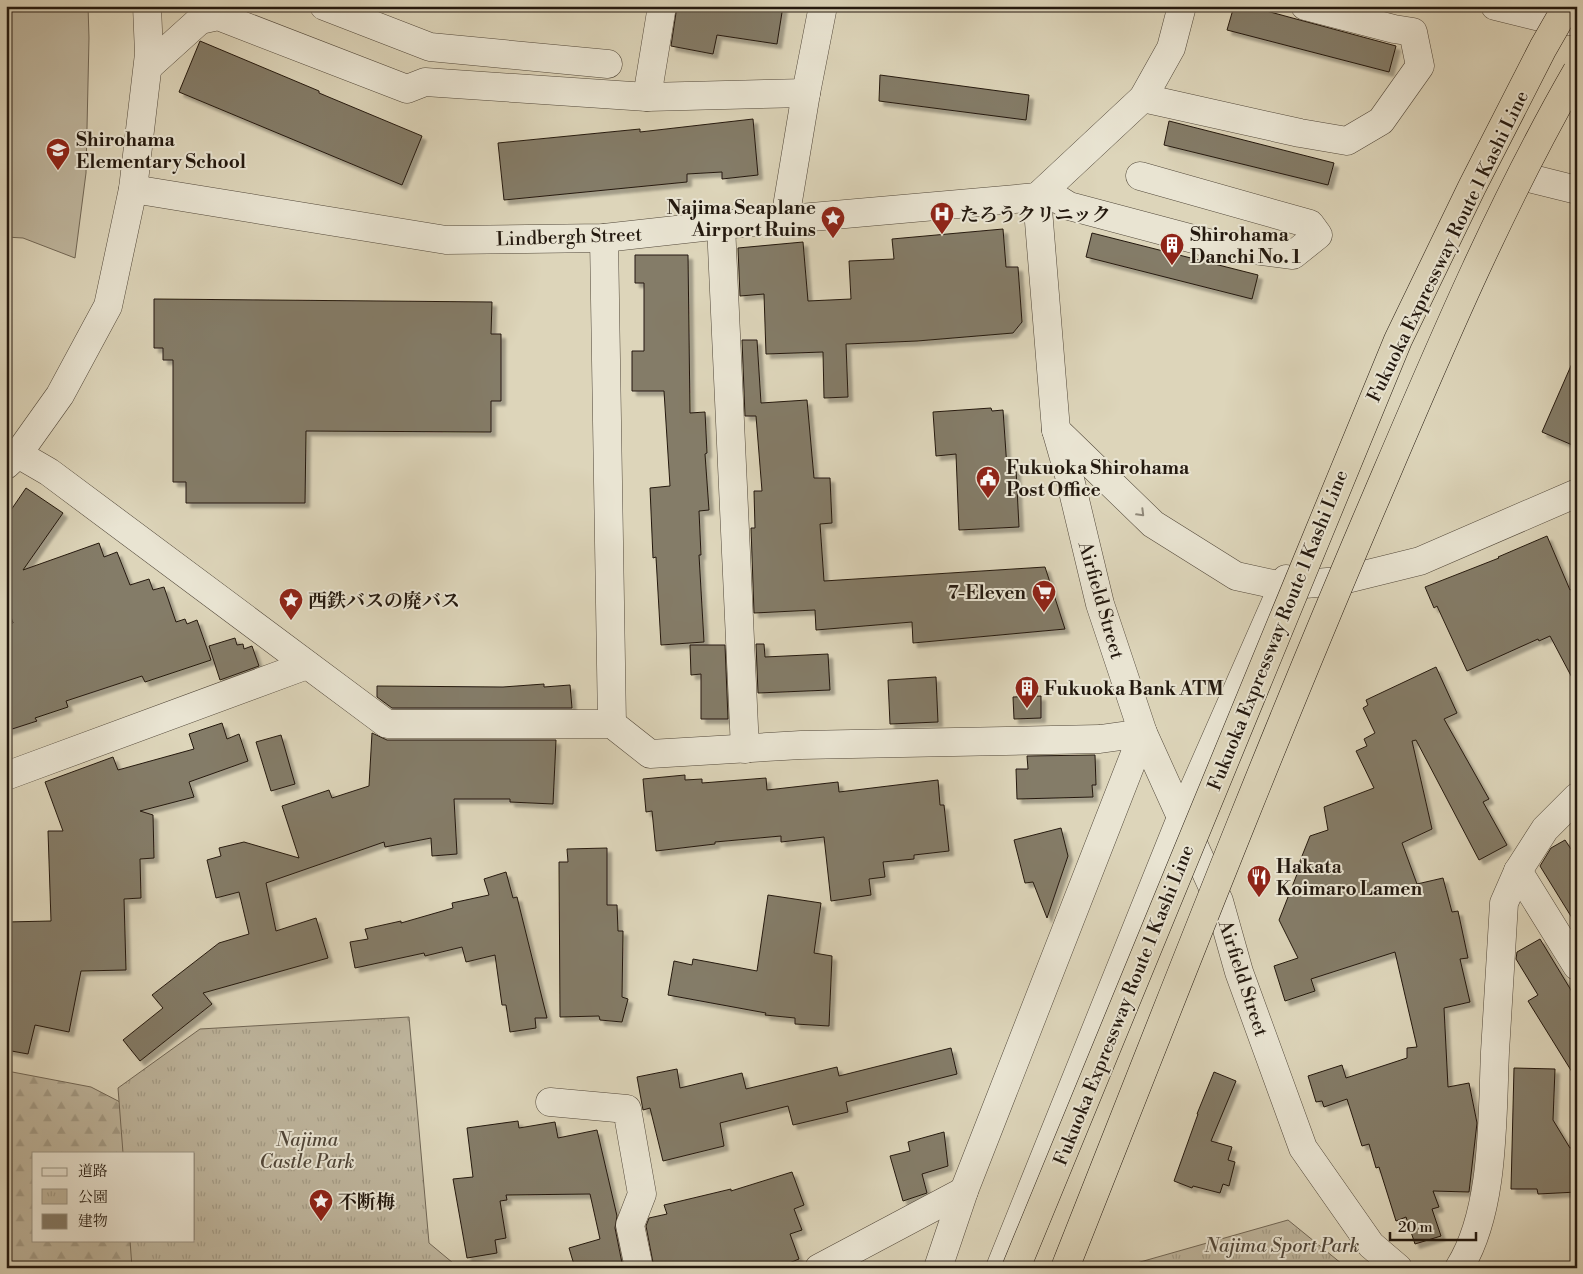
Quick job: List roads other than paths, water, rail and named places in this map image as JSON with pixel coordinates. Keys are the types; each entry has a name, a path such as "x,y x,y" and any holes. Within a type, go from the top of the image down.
{"highway":[{"name":"Fukuoka Expressway Route 1 Kashi Line","path":"1016,1268 1398,340 1472,187 1543,48 1570,16"},
{"name":"Fukuoka Expressway Route 1 Kashi Line","path":"1065,1268 1255,786 1424,384 1502,210 1577,71"}],"street":[{"path":"147,6 149,54 133,188 108,306 60,395 12,459 49,472 387,724 612,724 650,754 801,745 1100,739 1143,733 964,1190 938,1268"},
{"path":"324,6 430,47 608,64"},
{"path":"647,97 662,6"},
{"path":"785,220 806,93 823,6"},
{"path":"1140,176 1310,224 1318,235 1293,255 1216,245 1069,206 1041,194 1143,98 1171,48 1182,6"},
{"path":"1143,98 1300,133 1347,141 1381,121 1420,66 1413,32 1306,6"},
{"path":"1000,1268 1181,818 1282,586 1485,157 1533,65 1570,16 1495,6"},
{"path":"148,67 200,20 218,16 407,90 424,82 647,97 806,93"},
{"path":"1078,1268 1219,900 1323,650 1340,581 1411,413 1522,176 1577,82"},
{"path":"1522,176 1577,190"},
{"name":"Lindbergh Street","path":"133,188 446,240 604,238 1041,194"},
{"name":"Airfield Street","path":"1041,194 1056,430 1070,479 1100,604 1143,733 1219,900 1240,972 1303,1148 1371,1245 1398,1268"},
{"path":"721,225 745,749"},
{"path":"604,238 612,724"},
{"path":"1056,430 1153,524 1236,576 1282,586 1340,581 1420,561 1577,493"},
{"path":"6,776 307,665"},
{"path":"1459,1268 1481,1216 1490,1154 1504,903 1518,871 1545,829 1577,797"},
{"path":"1518,871 1577,966"},
{"path":"550,1102 627,1109 642,1194 630,1225 639,1268"},
{"path":"819,1268 964,1190"}],"place":[{"name":"Shirohama Elementary School","path":"58,171"},
{"name":"たろうクリニック","path":"942,235"},
{"name":"Najima Seaplane Airport Ruins","path":"833,239"},
{"name":"Shirohama Danchi No. 1","path":"1172,266"},
{"name":"Fukuoka Shirohama Post Office","path":"988,499"},
{"name":"7-Eleven","path":"1044,613"},
{"name":"西鉄バスの廃バス","path":"291,621"},
{"name":"Fukuoka Bank ATM","path":"1027,709"},
{"name":"Hakata Koimaro Lamen","path":"1259,898"},
{"name":"不断梅","path":"321,1222"}],"park label":[{"name":"Najima Castle Park","path":"307,1150"},
{"name":"Najima Sport Park","path":"1282,1245"}]}
